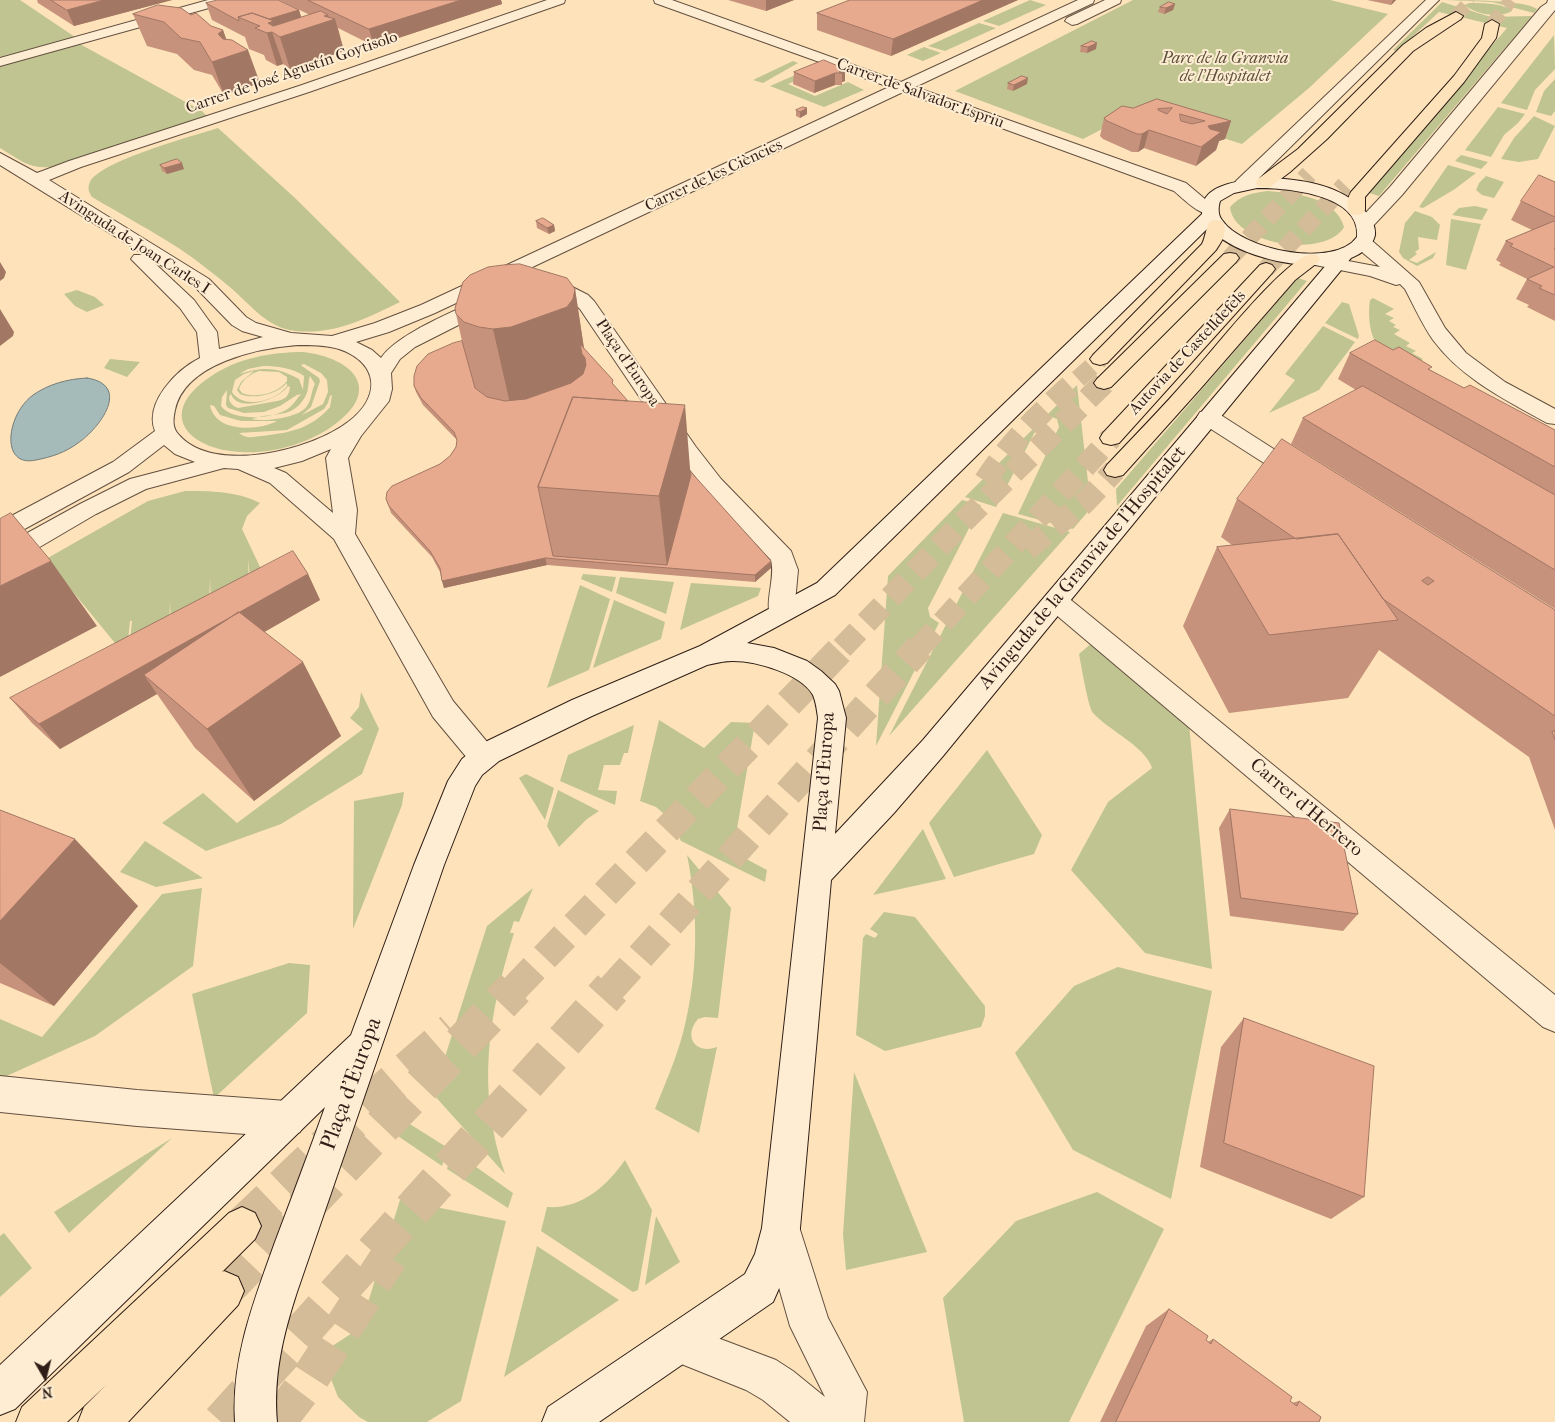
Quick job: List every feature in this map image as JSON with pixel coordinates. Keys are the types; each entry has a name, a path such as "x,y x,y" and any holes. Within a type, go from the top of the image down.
{"highway":[{"path":"1264,183 1283,170 1324,134 1409,47 1456,16 1411,65"},
{"path":"1361,217 1357,196 1459,79 1489,38 1492,24 1385,141"},
{"path":"1100,359 1213,243 1216,234 1212,217"},
{"name":"Autovia de Castelldefels","path":"1104,383 1230,258"},
{"path":"1115,470 1194,384 1292,272 1311,259"},
{"name":"Autovia de Castelldefels","path":"1111,438 1266,269"},
{"path":"37,1422 242,1226"},
{"path":"99,1422 224,1291"}],"street":[{"path":"0,62 222,0"},
{"name":"Carrer de José Agustín Goytisolo","path":"36,179 75,164 330,80 559,0"},
{"name":"Carrer de Salvador Espriu","path":"660,0 903,88 928,91 1180,187 1235,187 1264,183 1294,185 1315,190 1346,202 1361,217"},
{"name":"Carrer de les Ciències","path":"335,341 360,335 420,313 1088,0"},
{"path":"977,67 1115,0"},
{"path":"701,656 826,589 1212,217 1212,199 1235,187 1433,0"},
{"path":"1545,3 1506,57 1396,191 1361,217 1369,234 1364,243 1372,254 1396,270 1412,284 1428,317 1447,345 1465,363 1492,383 1555,418"},
{"name":"Carrer de les Ciències","path":"624,236 928,91"},
{"name":"Avinguda de Joan Carles I","path":"0,158 202,283 239,321 254,330 292,338"},
{"name":"Avinguda de Joan Carles I","path":"0,174 143,260 187,304 207,332 210,361"},
{"name":"Carrer de Salvador Espriu","path":"1180,187 1240,242 1256,249 1284,256 1339,260 1412,284"},
{"name":"Avinguda de la Granvia de l'Hospitalet","path":"816,875 884,804 1057,602 1339,260 1364,243"},
{"name":"Plaça d'Europa","path":"540,276 581,299 587,305 688,452 713,484 782,557 786,570 782,613"},
{"path":"381,373 394,355 408,343 507,293"},
{"path":"292,338 335,341 356,348 372,359 381,373 382,390 374,409 356,427 330,443 298,456 272,462 245,464 198,458 180,450 165,434 161,416 168,396 185,377 210,361 245,347 264,342 292,338"},
{"path":"1208,417 1316,486"},
{"path":"343,534 346,510 337,458 356,427"},
{"path":"0,532 121,467 165,434"},
{"path":"0,559 88,509 138,484 220,462"},
{"path":"245,464 278,478 343,534 443,709 483,757"},
{"name":"Carrer d'Herrero","path":"1057,602 1555,1016"},
{"name":"Plaça d'Europa","path":"256,1422 253,1391 259,1347 429,865 462,781 472,767 483,757 582,708 701,656 735,651 774,658 798,668 825,691 832,718 781,1228 773,1259 759,1288 563,1422"},
{"path":"0,1394 366,1044"},
{"path":"0,1094 137,1108 287,1119"},
{"name":"Plaça d'Europa","path":"781,1228 810,1326 846,1392 842,1422"},
{"path":"678,1343 761,1375 788,1392 812,1415 826,1422"}],"green space":[{"path":"0,0 20,0 75,37 0,58"},
{"path":"1030,0 1046,5 999,26 983,21"},
{"name":"Parc de la Granvia de l'Hospitalet","path":"1133,0 1330,0 1388,14 1309,88 1242,144 1137,111 1083,139 955,91"},
{"path":"1446,0 1508,2 1537,9 1534,13 1492,2"},
{"path":"1442,2 1491,17 1532,16 1379,196 1366,192 1507,28 1439,12 1397,51 1393,50"},
{"path":"1470,3 1498,5 1512,11 1501,15 1488,14 1475,11 1464,5"},
{"path":"979,23 996,28 945,51 928,46"},
{"path":"1554,35 1555,69 1535,90 1527,110 1501,103"},
{"path":"78,43 202,111 207,116 57,166 33,166 0,148 0,64"},
{"path":"924,47 941,53 923,61 907,55"},
{"path":"793,61 798,63 763,83 753,80"},
{"path":"800,73 807,76 788,84 815,96 848,82 864,90 824,107 770,86"},
{"path":"1555,79 1555,111 1551,116 1536,112 1544,91"},
{"path":"1498,107 1525,114 1504,135 1491,157 1465,150"},
{"path":"1534,116 1555,126 1538,159 1519,162 1501,159 1514,138"},
{"path":"218,128 295,198 400,302 363,319 337,328 310,332 296,331 277,326 260,315 231,288 187,254 92,197 89,188 90,182 97,174 111,166 148,150"},
{"path":"1461,155 1488,162 1481,169 1455,161"},
{"path":"1448,165 1476,173 1455,189 1423,208 1419,207"},
{"path":"1486,176 1504,182 1494,198 1482,195 1476,190 1479,183"},
{"path":"1268,191 1313,198 1332,209 1340,217 1344,227 1334,237 1319,243 1301,245 1281,243 1247,231 1235,220 1230,207 1247,195"},
{"path":"1475,206 1488,209 1482,220 1452,215 1459,208"},
{"path":"1415,211 1432,217 1440,225 1437,240 1418,237 1419,249 1415,252 1417,254 1409,260 1417,263 1436,252 1433,258 1417,266 1403,258 1399,252 1405,223"},
{"path":"1451,219 1481,224 1466,270 1446,265"},
{"path":"1298,278 1307,281 1117,506 1116,489"},
{"path":"77,290 95,297 104,305 87,312 75,306 64,294"},
{"path":"1373,298 1394,309 1385,314 1394,318 1389,321 1396,325 1393,327 1400,330 1394,334 1410,343 1406,346 1416,351 1412,353 1423,359 1420,361 1442,377 1439,379 1375,341 1371,332 1369,316 1370,300"},
{"path":"1342,302 1349,304 1359,336 1358,339 1325,323"},
{"path":"1323,326 1355,342 1319,390 1269,413 1295,380 1285,374"},
{"path":"292,352 321,355 348,368 356,377 359,388 357,399 349,412 334,425 313,438 289,446 252,452 221,449 205,444 193,436 185,427 182,416 184,403 194,390 210,377 231,365 255,357","holes":["304,364 321,373 327,380 328,392 323,404 302,415 311,407 320,381 319,378 301,365","263,366 290,369 304,376 303,390 299,379 276,370 262,369 239,374 248,369","254,371 241,382 237,390 245,396 265,395 278,390 287,383 287,386 275,396 252,402 237,398 232,392 235,380 244,374","259,371 279,372 287,377 287,381 278,389 266,394 248,395 242,393 239,389 240,386 252,374","310,376 315,384 307,406 297,414 273,419 252,419 259,417 233,414 221,406 222,397 227,390 226,405 228,408 244,413 264,412 280,406 301,394 289,408 273,415 282,414 295,409 307,393","288,386 290,387 286,397 277,401 238,408 229,400 231,394 235,400 250,404 277,396","332,395 330,407 315,420 299,429 252,437 239,433 287,430 324,409","210,405 214,406 220,415 241,421 277,421 249,428 228,425 220,421"]},
{"path":"110,359 140,362 127,377 104,368"},
{"path":"1077,385 1091,508 1073,529 1018,514 1059,427 1057,419 1047,415"},
{"path":"1040,422 996,507 965,497"},
{"path":"185,491 233,494 260,503 247,516 242,529 261,569 251,586 248,559 249,587 211,607 210,578 209,608 171,629 170,600 169,629 129,651 132,621 130,621 127,652 124,654 46,559 148,501"},
{"path":"962,500 981,505 928,608 930,617 939,623 876,746 888,576"},
{"path":"1003,513 1070,532 889,736"},
{"path":"583,574 616,577 612,592 581,579"},
{"path":"620,577 674,582 666,614 616,593"},
{"path":"691,583 761,588 758,596 680,630"},
{"path":"580,585 610,599 589,670 547,688"},
{"path":"614,600 665,622 661,639 593,668"},
{"path":"1093,642 1189,724 1212,969 1145,953 1071,870 1108,802 1152,768 1142,753 1099,719 1091,709 1079,654"},
{"path":"361,692 379,729 362,774 281,824 206,851 162,823 203,793 237,823 363,729 350,718 359,707"},
{"path":"659,720 704,748 731,722 755,723 733,852 767,870 765,882 681,841 674,826 663,813 656,807 640,801"},
{"path":"634,725 628,753 624,753 620,765 604,765 598,790 617,791 615,805 560,781 568,755"},
{"path":"987,750 1042,835 1034,854 954,877 929,823"},
{"path":"526,774 554,788 545,820 519,778"},
{"path":"558,790 599,811 587,819 559,847 547,826"},
{"path":"404,792 402,805 353,929 354,801"},
{"path":"923,829 946,879 873,895"},
{"path":"145,841 203,878 156,887 120,872"},
{"path":"687,855 731,908 718,1018 705,1017 698,1019 692,1032 692,1037 697,1046 709,1049 717,1047 699,1133 655,1109 680,1043 692,989 695,922 694,900"},
{"path":"202,888 193,966 95,1036 0,1079 0,1019 42,1037 162,894"},
{"path":"533,888 519,922 514,921 510,933 514,933 498,994 489,1053 488,1083 491,1113 496,1143 505,1174 433,1094 487,926"},
{"path":"884,912 915,917 985,1006 985,1016 981,1027 885,1051 856,1035 863,938 866,934 875,938 878,934 870,929"},
{"path":"289,963 310,965 307,1013 214,1098 192,994"},
{"path":"1118,967 1212,991 1171,1199 1073,1150 1015,1053 1074,986"},
{"path":"854,1072 927,1252 846,1270 843,1234"},
{"path":"397,1116 448,1148 442,1166 392,1132"},
{"path":"172,1138 69,1233 54,1212"},
{"path":"452,1150 513,1193 508,1208 447,1169"},
{"path":"625,1160 652,1210 638,1290 633,1292 541,1231 547,1207 571,1204 592,1194 610,1179"},
{"path":"1097,1192 1164,1229 1069,1422 964,1422 943,1298 1016,1221"},
{"path":"400,1200 506,1221 461,1401 427,1422 368,1422 359,1417 338,1397 329,1374 326,1350 360,1328"},
{"path":"656,1216 680,1262 645,1285"},
{"path":"4,1233 32,1268 0,1297 0,1236"},
{"path":"537,1246 619,1300 504,1377"}],"shaded area":[{"path":"87,378 100,382 108,389 110,398 108,408 95,428 78,443 59,454 36,460 24,460 17,456 12,448 11,438 17,415 24,404 33,395 52,385"}],"building":[{"path":"51,0 104,0 67,10"},
{"path":"218,0 278,0 299,10 269,19 252,13 238,17 239,21 206,3"},
{"path":"308,0 461,0 369,29"},
{"path":"850,0 983,0 893,39 817,13"},
{"path":"1169,2 1175,4 1166,8 1160,7"},
{"path":"158,5 181,8 191,15 196,13 211,26 223,30 218,34 223,39 232,40 248,50 212,62 200,42 181,38 164,22 133,14"},
{"path":"321,11 328,15 324,16 335,19 280,37 272,32 267,33 255,28 260,26 238,17 252,13 274,21 268,23 273,26"},
{"path":"1092,41 1097,43 1088,47 1081,46"},
{"path":"824,60 845,69 839,72 842,73 835,73 815,81 794,72"},
{"path":"1022,76 1028,78 1014,85 1008,83"},
{"path":"1157,99 1231,121 1208,126 1210,129 1221,132 1201,147 1149,130 1142,134 1137,134 1104,118 1122,106 1133,108","holes":["1172,108 1167,114 1158,110 1158,109","1180,114 1205,121 1192,124 1181,121"]},
{"path":"803,107 807,108 800,112 796,110"},
{"path":"177,159 182,163 164,168 160,165"},
{"path":"1539,175 1555,182 1555,217 1521,201"},
{"path":"543,218 554,225 547,228 536,221"},
{"path":"1555,221 1555,295 1539,288 1542,286 1527,279 1554,267 1510,246 1513,244 1506,241"},
{"path":"520,264 567,278 575,289 573,299 567,307 511,327 493,329 464,322 456,314 455,308 463,282 470,275 488,267"},
{"path":"1375,340 1393,350 1399,347 1432,367 1428,369 1464,388 1470,385 1555,430 1555,467 1350,353"},
{"path":"462,341 475,388 487,397 505,401 526,399 571,383 583,374 586,365 580,344 613,380 612,383 628,401 573,397 538,487 553,556 667,565 691,475 690,471 771,561 755,575 545,558 442,581 440,568 430,551 389,506 386,499 387,492 392,486 440,464 450,456 456,447 457,440 454,432 421,398 414,386 414,376 417,366 428,354"},
{"path":"1363,386 1555,495 1555,570 1303,418"},
{"path":"573,397 685,405 659,496 538,487"},
{"path":"1282,439 1555,610 1555,716 1383,599 1338,534 1296,539 1237,499","holes":["1428,577 1434,581 1428,585 1422,581"]},
{"path":"11,513 51,561 0,586 0,519"},
{"path":"1338,534 1398,620 1269,635 1217,547"},
{"path":"293,551 308,574 39,724 10,698"},
{"path":"239,612 303,662 207,729 144,675"},
{"path":"1230,809 1339,823 1358,914 1241,898"},
{"path":"0,810 75,839 0,921"},
{"path":"1244,1018 1374,1066 1364,1197 1224,1143"},
{"path":"1169,1309 1208,1336 1206,1340 1211,1344 1213,1339 1292,1397 1290,1401 1297,1406 1299,1401 1321,1417 1319,1422 1116,1422"}],"tunnel":[{"path":"1456,16 1472,0"},
{"path":"1492,24 1511,0"},
{"path":"1230,258 1309,174"},
{"path":"1266,269 1345,185"},
{"path":"1078,379 1100,359"},
{"path":"985,481 1006,452 1029,426 1079,378"},
{"path":"842,648 958,527 1104,383"},
{"path":"919,648 1111,438"},
{"path":"1027,549 1084,503 1115,470"},
{"path":"514,989 843,647"},
{"path":"611,989 920,647"},
{"path":"224,1291 515,988"},
{"path":"221,1422 612,988"},
{"path":"242,1226 384,1091 453,1031"},
{"path":"277,1422 311,1377 389,1257"}]}
